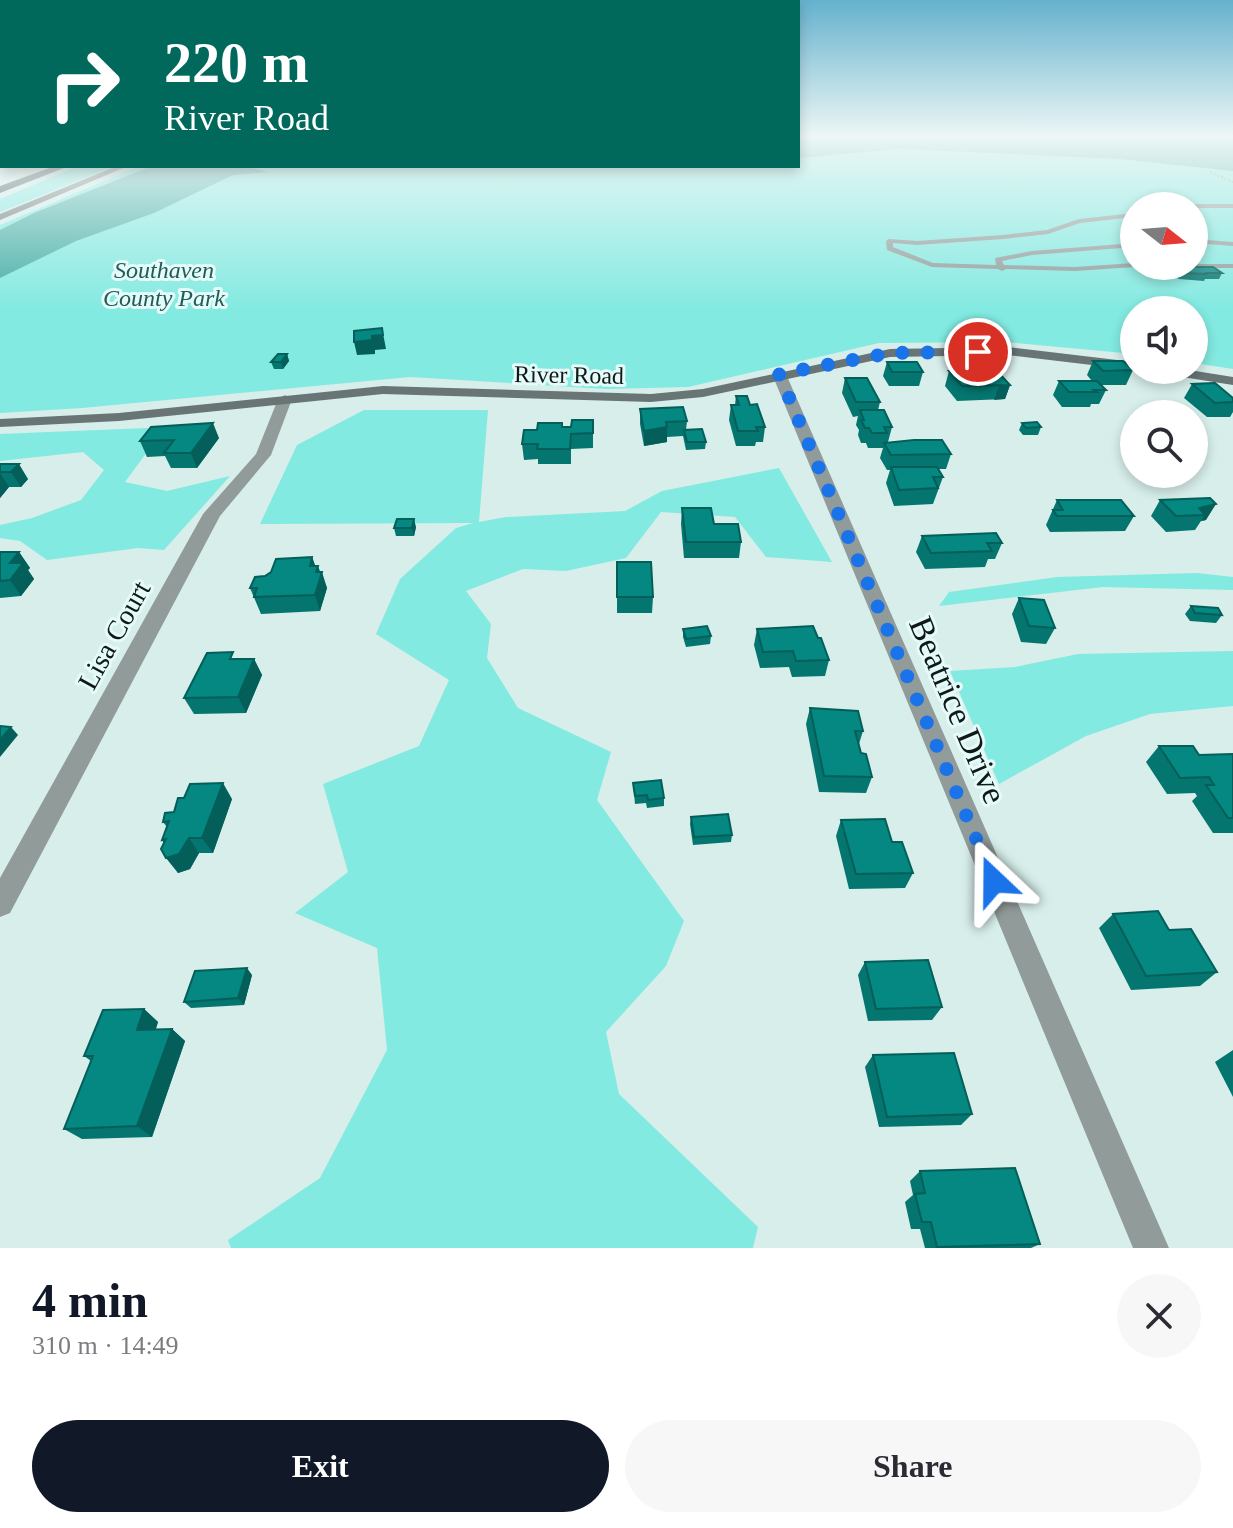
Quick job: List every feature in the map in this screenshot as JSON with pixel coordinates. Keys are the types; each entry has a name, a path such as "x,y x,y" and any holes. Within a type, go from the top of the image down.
{"street":[{"path":"0,217 58,193"},
{"name":"River Road","path":"0,423 119,417 383,390 591,399 651,398 703,393 779,374 890,353 1008,351 1120,364"},
{"name":"Beatrice Drive","path":"779,374 1151,1248"},
{"path":"1208,377 1233,381"},
{"name":"Lisa Court","path":"0,904 212,514 263,455 285,399"}],"lane":[{"path":"1208,206 1233,206"},
{"path":"1120,217 1079,221 1048,232 1003,237 923,243 889,241 890,248 932,265 1002,269 1120,265"},
{"path":"1208,242 1233,244"},
{"path":"1002,269 998,260 1032,253 1120,246"},
{"path":"1208,266 1233,266"}],"green space":[{"path":"14,193 46,193 0,212 0,199"},
{"name":"Southaven County Park","path":"75,193 1120,193 1120,280 1208,280 1208,193 1233,193 1233,369 1208,365 1208,296 1120,296 1120,353 1006,342 879,343 688,387 606,389 410,377 0,413 0,225"},
{"path":"364,410 488,410 479,522 506,517 625,511 662,491 779,468 832,562 766,557 735,517 661,512 626,558 566,571 523,569 466,591 491,624 487,658 518,708 611,752 597,800 684,921 666,966 606,1032 619,1094 758,1227 753,1248 231,1248 228,1240 320,1178 387,1050 377,948 295,913 348,872 323,784 419,746 449,680 376,634 400,579 456,528 473,523 260,524 297,445"},
{"path":"147,428 158,437 125,482 167,491 230,476 164,550 138,548 47,560 20,541 0,538 0,525 32,518 81,500 104,470 83,452 0,461 0,434"},
{"path":"1197,573 1233,577 1233,590 1103,587 939,606 949,592 1057,577"},
{"path":"1233,651 1233,706 1150,714 1086,736 999,784 950,671 1015,667 1078,654"}],"shaded area":[{"path":"84,193 195,193 154,213 76,241 0,278 0,230"}],"building":[{"path":"1208,267 1213,267 1222,273 1208,273"},
{"path":"382,328 383,335 354,342 354,331"},
{"path":"278,354 287,354 281,362 271,362"},
{"path":"1093,361 1120,361 1120,370 1103,371"},
{"path":"887,362 917,362 923,372 892,372"},
{"path":"949,371 998,372 1010,385 962,386"},
{"path":"845,378 867,378 880,402 856,402"},
{"path":"1059,381 1097,381 1106,390 1069,392"},
{"path":"1215,383 1233,398 1233,402 1215,403 1192,384"},
{"path":"736,396 747,396 750,405 757,404 765,427 756,427 758,431 738,431 731,405 739,405"},
{"path":"683,407 687,421 666,422 667,427 644,431 640,409"},
{"path":"860,410 884,410 892,427 884,427 887,433 872,433 865,428"},
{"path":"572,420 593,420 593,433 571,434 570,449 537,449 538,444 522,444 524,430 537,430 538,423 562,423 562,427 571,427"},
{"path":"1037,422 1041,427 1026,428 1022,423"},
{"path":"213,423 191,453 164,453 174,440 140,441 151,427"},
{"path":"702,429 706,442 687,442 684,430"},
{"path":"942,440 951,454 891,455 884,443"},
{"path":"0,464 19,464 11,472 0,472"},
{"path":"891,467 937,467 943,477 933,477 938,488 899,490"},
{"path":"1210,498 1216,504 1199,508 1205,515 1176,516 1160,500"},
{"path":"1057,500 1121,500 1134,516 1057,516 1053,510 1063,510"},
{"path":"682,508 711,508 714,524 738,524 741,542 686,542"},
{"path":"397,519 414,519 412,528 394,528"},
{"path":"996,533 1002,543 987,543 992,551 931,553 922,536"},
{"path":"0,552 19,552 10,563 23,563 10,580 0,581"},
{"path":"312,557 310,566 318,566 316,572 322,572 315,595 254,597 257,588 250,588 255,577 271,572 276,559"},
{"path":"617,562 651,562 653,597 617,597"},
{"path":"1019,598 1044,600 1055,628 1029,626"},
{"path":"1191,606 1218,608 1222,615 1195,613"},
{"path":"707,626 711,636 686,639 683,629"},
{"path":"813,626 829,660 796,661 793,651 763,652 757,629"},
{"path":"233,652 230,659 254,659 238,697 184,698 207,653"},
{"path":"810,708 858,711 863,731 855,731 872,777 824,776"},
{"path":"0,726 11,727 0,740"},
{"path":"1159,746 1193,746 1199,755 1233,754 1233,818 1228,818 1206,785 1214,785 1209,777 1180,778"},
{"path":"661,780 664,798 648,800 647,795 635,796 633,783"},
{"path":"223,783 202,838 189,838 179,854 166,858 161,849 169,821 163,822 165,813 174,812 178,798 184,798 190,784"},
{"path":"728,814 732,835 694,837 691,817"},
{"path":"885,819 892,842 902,842 913,873 856,874 841,820"},
{"path":"1158,911 1169,930 1191,929 1217,972 1146,976 1113,914"},
{"path":"928,960 942,1007 876,1009 865,962"},
{"path":"247,968 238,998 184,1002 195,971"},
{"path":"144,1009 137,1030 172,1029 137,1126 64,1129 93,1056 84,1056 103,1010"},
{"path":"954,1053 972,1114 887,1117 873,1055"},
{"path":"1015,1168 1040,1244 937,1247 931,1222 922,1222 915,1194 925,1193 920,1171"}],"route":[{"path":"978,352 890,353 779,374 994,881"}]}
